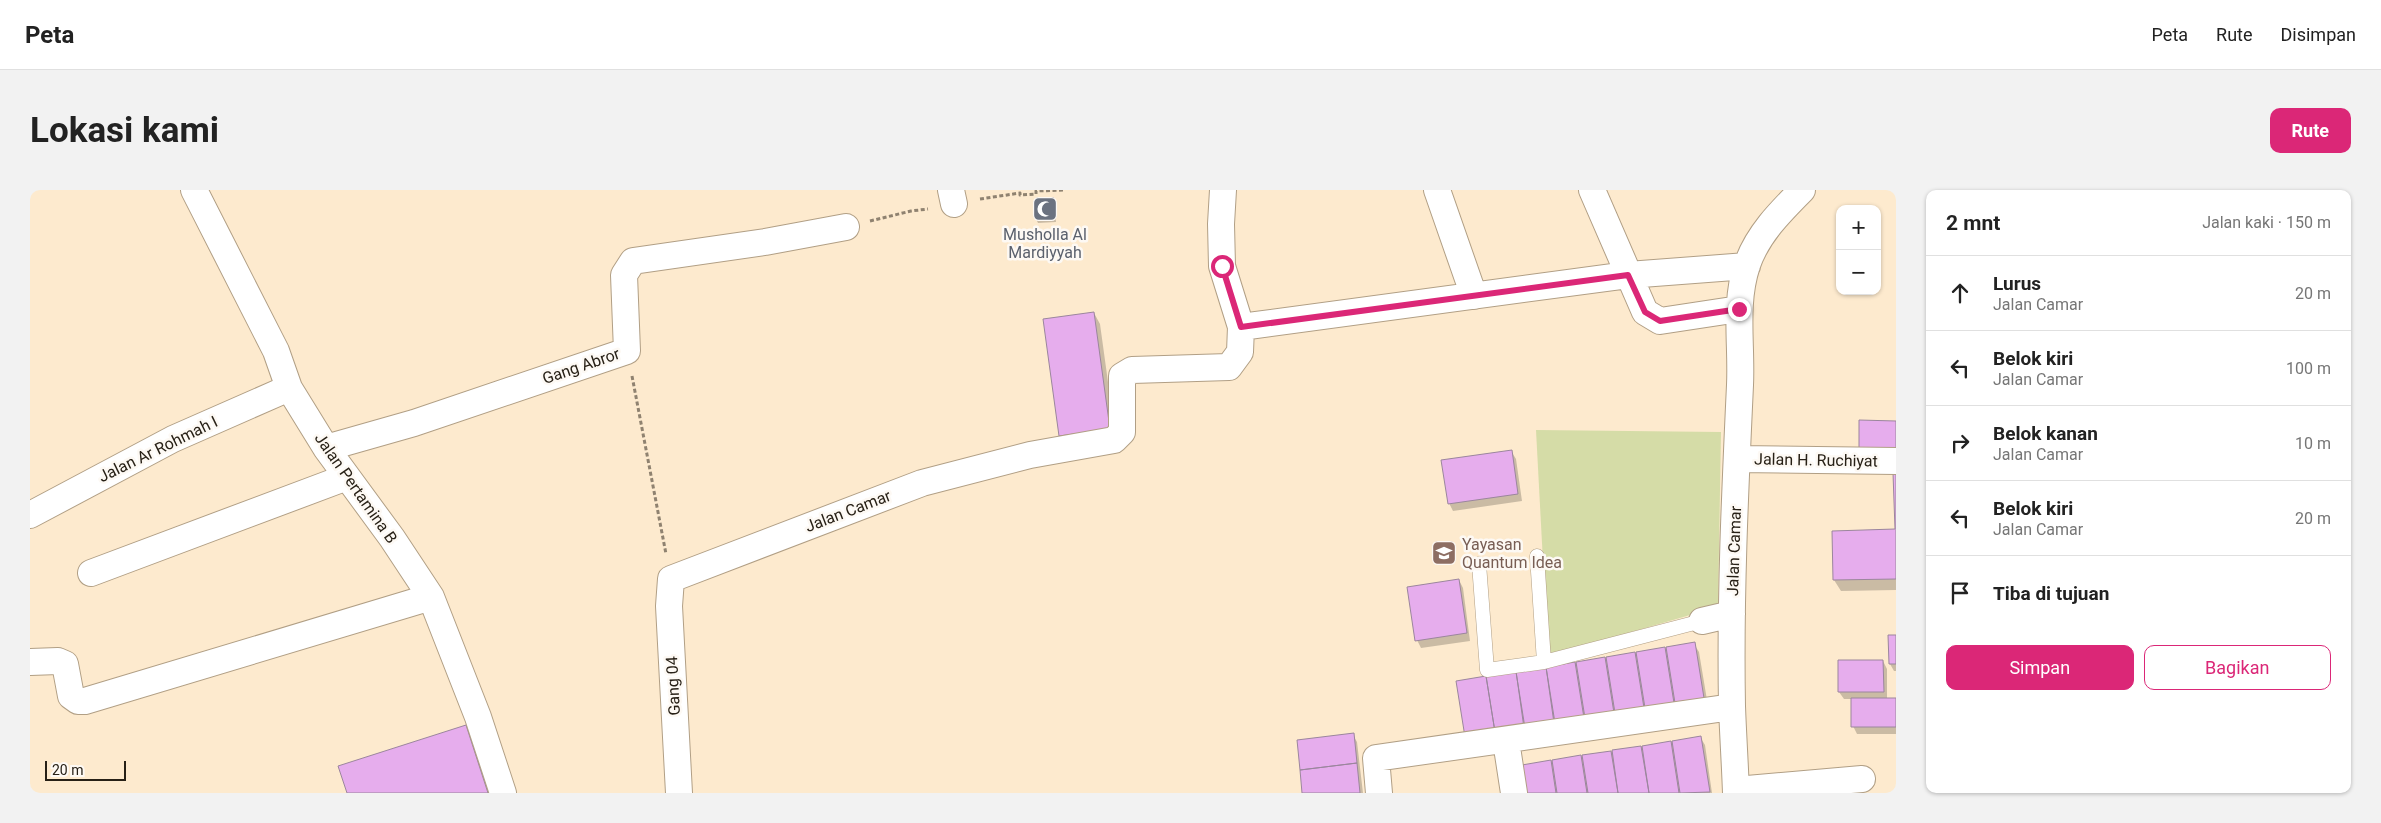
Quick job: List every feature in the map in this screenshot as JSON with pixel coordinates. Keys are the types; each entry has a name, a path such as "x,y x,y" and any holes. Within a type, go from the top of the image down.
{"street":[{"name":"Jalan Pertamina B","path":"194,190 276,351 289,388 326,448 392,538 431,598 478,717 503,793"},
{"path":"1223,190 1221,224 1222,266 1241,327 1628,275 1747,266"},
{"path":"1437,190 1474,296"},
{"path":"1592,190 1645,312 1660,321 1739,309"},
{"name":"Jalan Camar","path":"1736,791 1732,707 1732,614 1741,378 1739,309 1747,266 1759,238 1802,190"},
{"name":"Gang Abror","path":"326,448 414,423 627,351 624,275 633,260 766,242 846,227"},
{"name":"Jalan Camar","path":"670,579 922,483 1030,454 1114,440 1122,432 1122,376 1132,370 1229,366 1240,352 1241,327"},
{"name":"Jalan Ar Rohmah I","path":"30,515 173,439 289,388"},
{"name":"Jalan H. Ruchiyat","path":"1737,459 1896,461"},
{"path":"91,573 347,477"},
{"name":"Gang 04","path":"670,579 669,606 679,793"},
{"path":"30,662 58,661 65,664 71,696 78,701 85,701 431,598"},
{"path":"1702,621 1732,614"},
{"path":"1379,793 1376,758 1506,741 1732,707"},
{"path":"1506,741 1514,793"},
{"path":"1736,791 1862,779"}],"lane":[{"path":"1537,556 1544,662"},
{"path":"1479,564 1486,670 1544,662 1702,621"}],"path":[{"path":"846,227 911,211 938,208 952,197 1020,193 1020,195 1036,194 1036,191 1064,190"},
{"path":"627,351 670,579"}],"green space":[{"path":"1536,430 1721,432 1718,607 1548,656"}],"building":[{"name":"Musholla Al Mardiyyah","path":"1054,198 1055,219 1035,219 1035,199"},
{"path":"1094,312 1110,429 1059,436 1043,319"},
{"path":"1859,420 1896,421 1896,459 1859,459"},
{"path":"1512,450 1518,494 1448,504 1441,460"},
{"path":"1893,473 1896,473 1896,579 1833,580 1832,531 1895,529"},
{"path":"1459,579 1467,633 1415,641 1407,587"},
{"path":"1888,635 1896,635 1896,664 1889,664"},
{"path":"1695,642 1704,698 1675,703 1666,647"},
{"path":"1665,647 1674,703 1645,708 1636,652"},
{"path":"1635,652 1644,708 1615,713 1606,657"},
{"path":"1605,657 1614,713 1585,718 1576,662"},
{"path":"1838,660 1883,660 1884,692 1838,692"},
{"path":"1575,662 1584,718 1555,723 1546,667"},
{"path":"1546,667 1554,723 1525,728 1516,672"},
{"path":"1516,671 1524,728 1495,732 1486,676"},
{"path":"1486,676 1495,732 1465,737 1456,681"},
{"path":"1851,698 1896,698 1896,727 1851,727"},
{"path":"466,725 488,793 347,793 338,766"},
{"path":"1354,733 1357,763 1300,770 1297,740"},
{"path":"1701,736 1710,792 1680,793 1672,741"},
{"path":"1671,741 1679,793 1649,793 1642,746"},
{"path":"1641,746 1649,793 1618,793 1612,750"},
{"path":"1611,751 1618,793 1588,793 1582,755"},
{"path":"1581,755 1587,793 1557,793 1552,760"},
{"path":"1551,760 1556,793 1526,793 1522,765"},
{"path":"1357,763 1360,793 1302,793 1300,770"}],"place":[{"name":"Musholla Al Mardiyyah","path":"1045,209"},
{"name":"Yayasan Quantum Idea","path":"1444,553"}],"route":[{"path":"1222,266 1241,327 1628,275 1645,312 1660,321 1739,309"}]}
